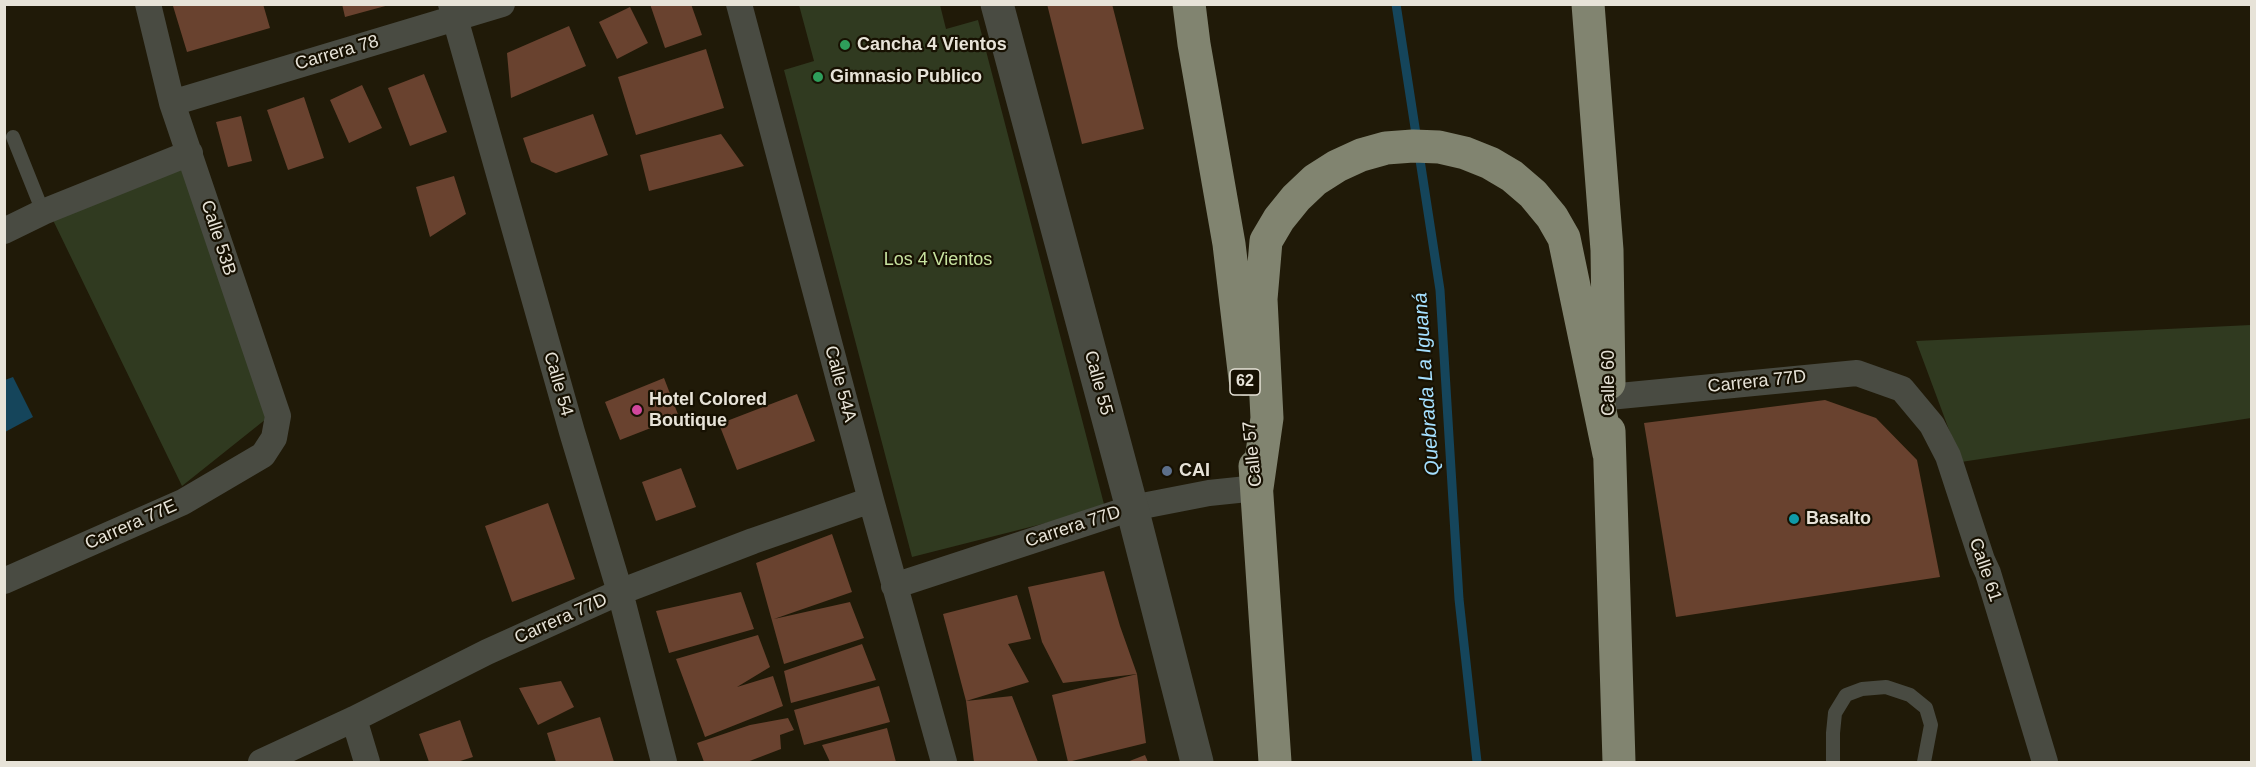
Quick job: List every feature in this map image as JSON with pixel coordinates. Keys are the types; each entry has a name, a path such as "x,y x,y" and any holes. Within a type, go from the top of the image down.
{"highway":[{"name":"Calle 57","path":"1189,4 1229,244 1257,488 1275,762"},
{"name":"Calle 60","path":"1588,4 1607,250 1619,762"},
{"path":"1257,488 1267,418 1261,299 1266,241 1279,219 1315,180 1361,154 1386,148 1439,147 1465,153 1490,163 1512,176 1533,194 1552,218 1564,238 1610,454"}],"street":[{"name":"Calle 53B","path":"148,4 172,103 278,416 274,438 263,455 253,462"},
{"name":"Carrera 78","path":"172,103 453,12 502,4"},
{"name":"Calle 54A","path":"739,4 894,586 944,762"},
{"name":"Calle 55","path":"997,4 1132,508 1197,762"},
{"name":"Calle 54","path":"453,12 562,399 620,592 664,762"},
{"path":"4,231 43,212 190,153"},
{"name":"Carrera 77D","path":"1609,397 1857,373 1902,389"},
{"name":"Calle 61","path":"1902,389 1932,425 1948,456 1988,573 2045,762"},
{"name":"Carrera 77E","path":"4,581 183,502 253,462"},
{"name":"Carrera 77D","path":"894,586 1132,508 1221,491 1257,488"},
{"name":"Carrera 77D","path":"261,762 354,719 487,652 620,592 753,541 871,500"},
{"path":"354,719 367,762"}],"lane":[{"path":"13,137 43,212"},
{"path":"1833,762 1835,713 1846,695 1862,689 1886,687 1910,695 1926,708 1931,725 1924,762"}],"green space":[{"name":"Los 4 Vientos","path":"799,5 940,5 946,29 978,20 1105,508 912,557 784,70 814,61"},
{"path":"188,157 266,419 182,486 51,216"},
{"path":"2251,325 2251,418 1961,462 1916,341"}],"water":[{"path":"13,377 33,417 5,432 5,380"}],"building":[{"path":"177,4 263,4 270,28 187,52 173,6"},
{"path":"342,4 388,4 389,5 345,17"},
{"path":"650,4 691,4 702,35 665,48"},
{"path":"1047,4 1112,4 1144,129 1082,144"},
{"path":"630,7 648,43 617,59 599,22"},
{"path":"569,26 586,66 511,98 507,53"},
{"path":"706,49 724,108 636,135 618,77"},
{"path":"424,74 447,132 410,146 388,88"},
{"path":"362,85 382,128 349,143 330,100"},
{"path":"304,97 324,158 288,170 267,110"},
{"path":"593,114 608,155 556,173 531,162 523,138"},
{"path":"241,116 252,161 228,167 216,122"},
{"path":"721,134 744,166 649,191 640,155"},
{"path":"454,176 466,214 430,237 416,187"},
{"path":"664,378 679,417 620,440 605,402"},
{"path":"797,394 815,441 737,470 719,424"},
{"name":"Basalto","path":"1825,400 1876,418 1917,460 1940,577 1676,617 1644,423"},
{"path":"681,468 696,507 656,521 642,482"},
{"path":"548,503 575,579 512,602 485,526"},
{"path":"832,534 852,592 774,619 850,602 864,638 784,664 756,563"},
{"path":"1104,571 1137,674 1063,683 1042,642 1028,587"},
{"path":"741,592 754,629 669,653 656,611"},
{"path":"1017,595 1031,639 1008,644 1029,682 966,701 943,614"},
{"path":"758,635 770,667 737,687 773,676 783,706 705,737 676,659"},
{"path":"862,644 876,680 791,703 784,671"},
{"path":"1137,674 1146,743 1068,762 1052,695"},
{"path":"561,681 574,707 538,725 519,688"},
{"path":"879,686 890,722 804,745 794,710"},
{"path":"1012,696 1038,762 974,762 966,701"},
{"path":"600,717 614,762 556,762 547,733"},
{"path":"788,718 794,730 780,735 781,749 747,762 704,762 697,743 750,725"},
{"path":"460,720 473,757 457,762 429,762 419,734"},
{"path":"887,728 896,762 830,762 822,745"},
{"path":"1145,755 1148,762 1127,762"}],"waterway":[{"name":"Quebrada La Iguaná","path":"1396,4 1440,290 1459,599 1477,762"}],"place":[{"name":"Cancha 4 Vientos","path":"845,45"},
{"name":"Gimnasio Publico","path":"818,77"},
{"name":"Hotel Colored Boutique","path":"637,410"},
{"name":"CAI","path":"1167,471"},
{"name":"Basalto","path":"1794,519"}]}
